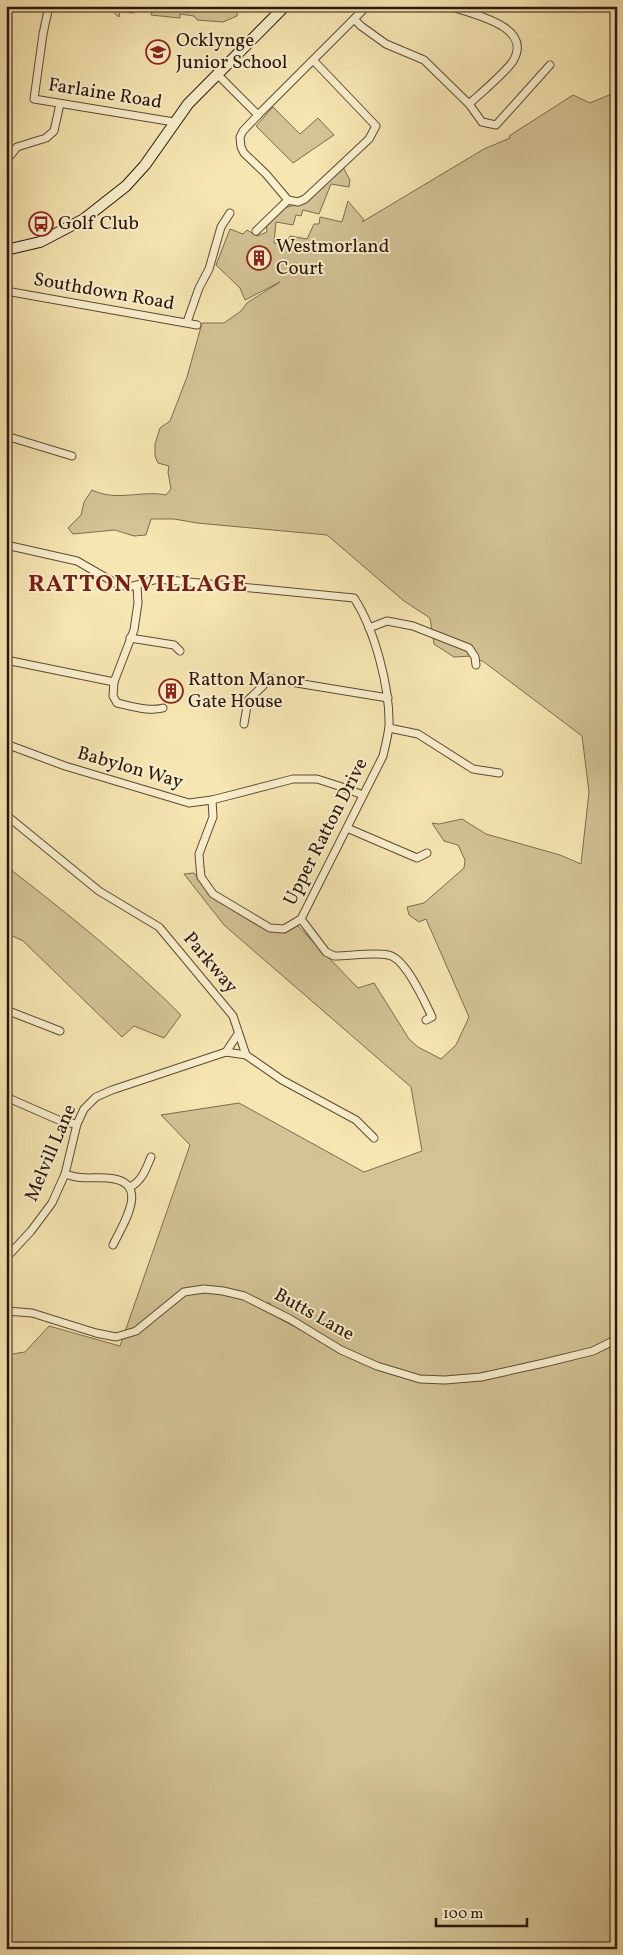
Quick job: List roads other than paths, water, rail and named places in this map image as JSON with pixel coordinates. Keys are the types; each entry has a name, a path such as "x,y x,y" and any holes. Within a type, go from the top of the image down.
{"street":[{"name":"Farlaine Road","path":"49,6 34,99 174,122"},
{"path":"6,250 40,242 84,219 126,186 145,165 188,104 285,6"},
{"path":"449,6 502,25 516,38 519,48 513,62 469,104"},
{"path":"313,60 376,126 369,139 305,200 298,202 288,200 266,174 244,153 240,137 258,115 313,60 354,19 366,7"},
{"path":"354,19 386,44 424,60 469,104 482,122 496,124 550,65"},
{"path":"217,74 258,115"},
{"path":"6,161 17,147 46,138 54,131 60,104"},
{"path":"256,231 288,200"},
{"path":"187,322 199,288 209,269 221,227 230,213"},
{"name":"Southdown Road","path":"6,291 197,325"},
{"path":"6,436 72,456"},
{"path":"6,545 77,561 116,584 128,587 137,586 138,603 134,630 114,682 113,696 117,703 136,707 163,708"},
{"name":"Upper Ratton Drive","path":"137,586 158,579 354,598 362,609 369,628 382,670 388,698 389,728 382,756 301,919 284,929 270,928 213,894 201,877 200,867 200,854 213,817 212,800"},
{"path":"369,628 387,621 413,626 469,648 476,657 476,665"},
{"path":"130,638 174,645 180,650"},
{"path":"6,660 114,682"},
{"path":"244,724 248,700 263,686 266,678 388,698"},
{"path":"389,728 418,734 473,769 499,773"},
{"name":"Babylon Way","path":"6,744 65,766 189,803 212,800 293,779 317,779 342,786 363,795"},
{"name":"Parkway","path":"6,816 99,891 159,927 233,1016 246,1055"},
{"path":"347,828 417,861 427,853"},
{"path":"301,919 326,952 334,956 390,955 399,960 424,998 432,1017 426,1020"},
{"path":"6,1010 60,1031"},
{"path":"238,1034 226,1052 246,1055 282,1080 356,1120 374,1138"},
{"name":"Melvill Lane","path":"6,1258 31,1231 52,1203 65,1174 77,1124 84,1109 96,1097 226,1052"},
{"path":"6,1097 63,1122 77,1124"},
{"path":"130,1188 141,1179 151,1158"},
{"path":"65,1174 78,1179 120,1181 130,1188 133,1196 132,1204 113,1245"},
{"name":"Butts Lane","path":"6,1311 32,1313 96,1333 116,1337 136,1331 184,1292 204,1289 223,1291 244,1296 290,1319 341,1350 376,1366 420,1379 445,1380 480,1377 593,1351 617,1339"}],"place":[{"name":"Ocklynge Junior School","path":"158,52"},
{"name":"Golf Club","path":"41,224"},
{"name":"Westmorland Court","path":"259,258"},
{"name":"Ratton Manor Gate House","path":"171,691"}],"district":[{"name":"RATTON VILLAGE","path":"138,585"}]}
